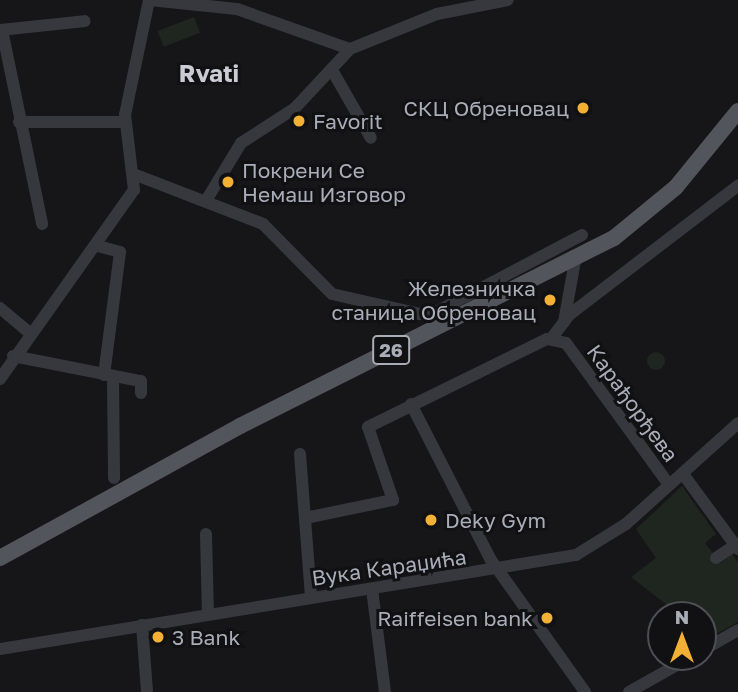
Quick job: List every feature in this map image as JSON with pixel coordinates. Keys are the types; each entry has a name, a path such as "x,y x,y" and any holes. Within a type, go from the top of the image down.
{"main road":[{"name":"26","path":"0,558 260,416 551,274 614,238 676,187 738,111"}],"street":[{"path":"0,380 13,356 98,246 131,197 136,175 124,122 150,0 237,9 350,50"},
{"path":"206,199 241,143 295,108 350,50 415,21 494,1 508,0"},
{"path":"42,224 1,30 85,20"},
{"path":"332,70 371,138"},
{"path":"19,122 124,122"},
{"path":"136,175 206,199 276,233 332,294 420,314 436,312 582,235"},
{"path":"564,321 738,186"},
{"path":"98,246 120,252 108,377 114,478"},
{"name":"Карађорђева","path":"575,261 564,321 566,343 668,485"},
{"path":"551,274 569,291 593,297"},
{"path":"0,308 30,333"},
{"name":"Карађорђева","path":"305,518 393,500 368,427 551,339 564,321"},
{"name":"Карађорђева","path":"551,339 566,343"},
{"path":"13,356 108,377 141,381 141,393"},
{"path":"411,404 498,570 585,692"},
{"name":"Вука Караџића","path":"0,649 311,597 498,570 590,550 683,474 738,423"},
{"path":"300,454 311,597"},
{"path":"683,474 737,547 716,558"},
{"path":"206,534 208,614"},
{"path":"372,589 386,692"},
{"path":"142,625 147,692"},
{"path":"717,642 738,630"},
{"path":"629,692 666,671"}],"shaded area":[{"path":"194,17 200,33 164,47 158,31"},
{"path":"656,352 662,355 665,361 662,367 656,370 650,367 647,361 650,355"},
{"path":"682,486 716,534 705,543 721,563 732,554 738,562 738,622 717,634 717,601 662,601 631,577 656,558 636,529"}],"place":[{"name":"СКЦ Обреновац","path":"583,108"},
{"name":"Favorit","path":"299,121"},
{"name":"Покрени Се Немаш Изговор","path":"228,182"},
{"name":"Железничка станица Обреновац","path":"550,300"},
{"name":"Deky Gym","path":"431,520"},
{"name":"Raiffeisen bank","path":"547,618"},
{"name":"3 Bank","path":"158,637"}],"district":[{"name":"Rvati","path":"209,73"}]}
